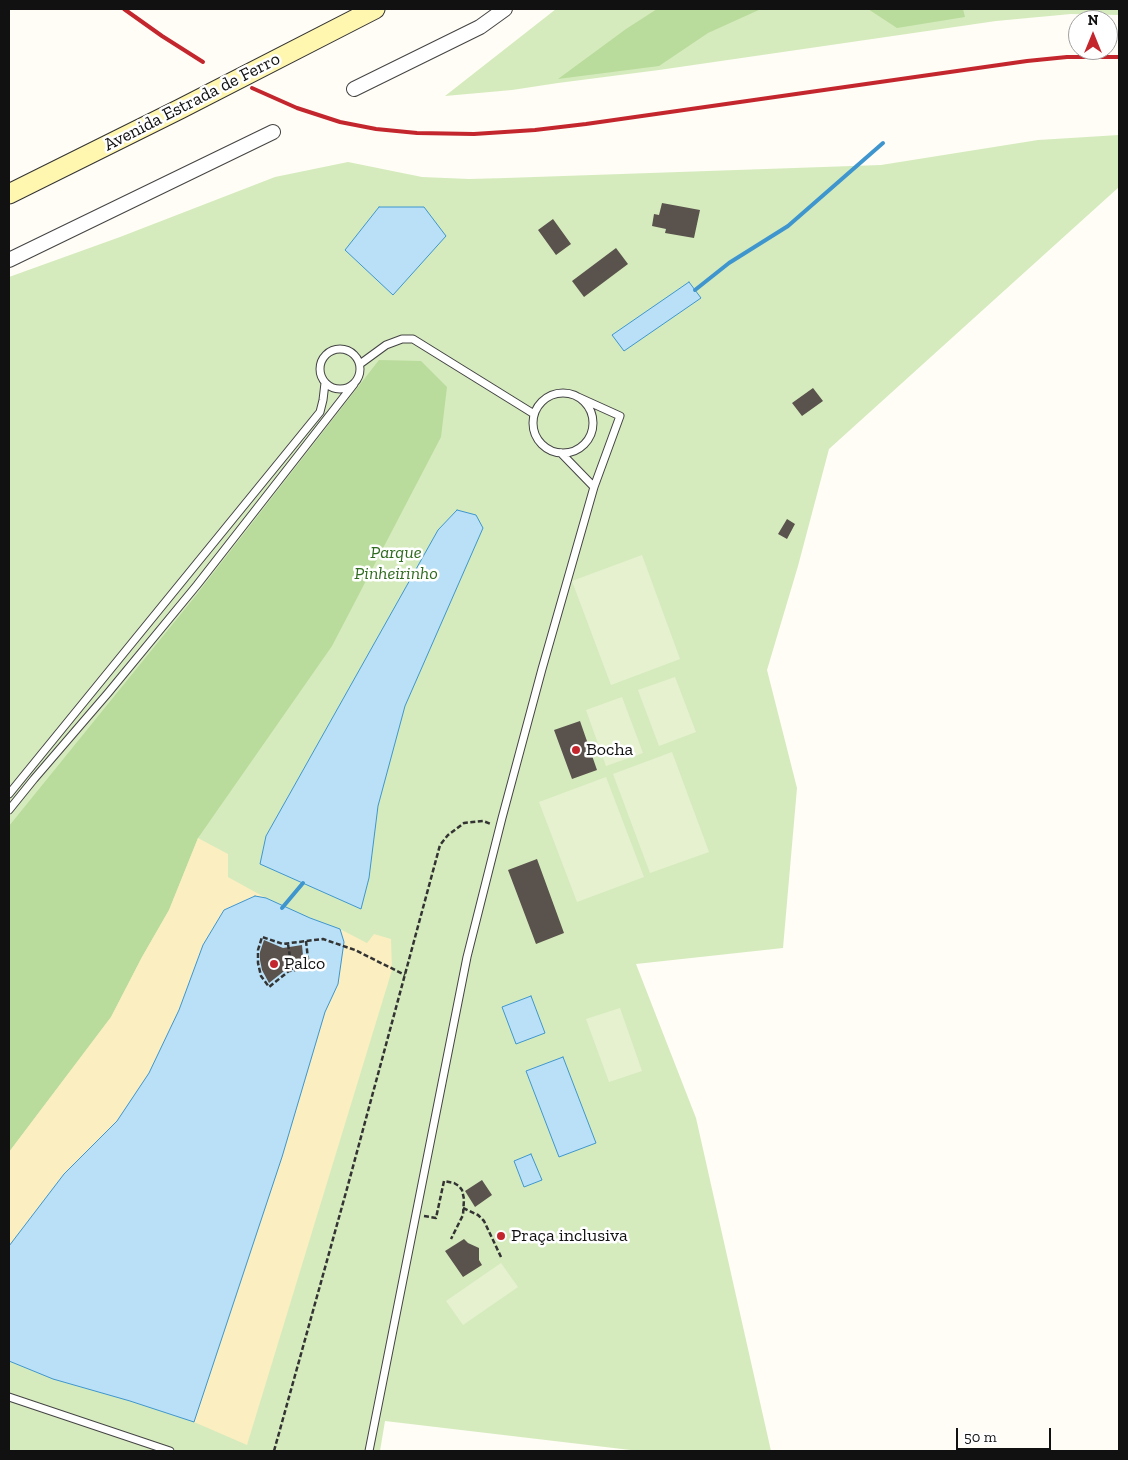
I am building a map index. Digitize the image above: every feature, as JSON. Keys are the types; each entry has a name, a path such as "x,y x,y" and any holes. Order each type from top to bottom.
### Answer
{"main road":[{"name":"Avenida Estrada de Ferro","path":"9,194 375,9"}],"street":[{"path":"354,90 480,28 505,9"},
{"path":"9,260 273,132"}],"lane":[{"path":"360,364 386,345 402,339 413,339 534,414"},
{"path":"9,810 197,585 354,384 360,375 360,364 355,355 346,349 336,349 326,354 320,363 320,374 325,383 334,389 345,389 354,384"},
{"path":"9,794 320,412 324,400 325,383"},
{"path":"368,1451 467,958 542,669 594,487 620,416 578,397 565,393 552,395 540,403 534,414 533,428 538,440 548,449 561,453 574,451 585,444 592,432 593,418 588,406 578,397"},
{"path":"561,453 594,487"},
{"path":"9,1397 170,1451"}],"path":[{"path":"274,1451 440,845 448,835 464,823 483,821 500,826"},
{"path":"306,941 310,968 289,970 269,987 261,976 258,963 258,950 262,937 284,944 288,944 306,941 323,939 355,950 405,974"},
{"path":"288,944 292,970"},
{"path":"415,1215 436,1218 444,1181 459,1186 462,1190 464,1208 461,1221 451,1239"},
{"path":"464,1208 484,1220 501,1257"}],"green space":[{"path":"556,9 1119,9 1119,15 1118,10 1068,10 1068,14 996,21 512,90 445,96"},
{"path":"657,9 761,9 708,33 659,66 558,79 626,29"},
{"path":"868,9 963,9 965,17 897,28"},
{"name":"Parque Pinheirinho","path":"1119,135 1119,187 829,449 798,566 767,670 797,788 783,948 636,964 696,1118 771,1451 639,1451 385,1421 380,1451 9,1451 9,277 120,237 275,177 348,162 422,177 469,179 881,165 1038,140"},
{"path":"379,360 421,361 447,387 441,437 332,646 198,838 169,910 111,1017 9,1152 9,826 193,599"},
{"path":"642,555 680,659 611,685 572,581"},
{"path":"675,677 696,732 659,746 638,690"},
{"path":"622,697 643,753 606,766 586,710"},
{"path":"672,752 709,852 650,873 613,774"},
{"path":"606,777 644,877 577,902 539,802"},
{"path":"620,1008 642,1071 609,1082 586,1019"},
{"path":"501,1263 518,1287 463,1325 446,1301"}],"sand":[{"path":"198,838 228,854 228,877 266,898 255,896 203,945 179,1010 149,1073 117,1121 64,1174 9,1246 9,1152 111,1017 169,910"},
{"path":"340,929 367,943 374,934 391,939 392,970 247,1445 194,1422 282,1157 325,1012 338,984 344,943"}],"water":[{"path":"379,207 424,207 446,236 393,295 345,250"},
{"path":"689,282 701,298 624,351 612,335"},
{"path":"457,510 476,515 483,528 405,706 378,806 369,878 361,909 260,864 266,836 438,530"},
{"path":"255,896 266,898 340,929 344,942 338,984 325,1012 282,1157 194,1422 53,1379 9,1361 9,1246 64,1174 117,1121 149,1073 179,1010 203,945 224,910"},
{"path":"531,996 545,1033 516,1044 502,1007"},
{"path":"563,1057 596,1143 559,1157 526,1071"},
{"path":"531,1154 542,1180 524,1187 514,1161"}],"building":[{"path":"662,203 700,210 694,238 665,233 666,229 652,226 654,214 659,215"},
{"path":"553,219 571,244 556,255 538,230"},
{"path":"616,248 628,264 584,297 572,281"},
{"path":"813,388 823,401 802,416 792,403"},
{"path":"787,519 795,524 787,539 778,534"},
{"name":"Bocha","path":"580,721 597,770 572,779 554,730"},
{"path":"537,859 564,933 536,944 508,870"},
{"name":"Palco","path":"264,940 283,948 302,945 304,966 288,968 269,983 262,970 260,960 260,952"},
{"path":"482,1180 492,1195 475,1207 465,1191"},
{"path":"464,1239 479,1248 479,1260 482,1265 463,1277 445,1251"}],"waterway":[{"path":"695,290 729,263 788,226 883,143"},
{"path":"282,908 303,883"}],"railway":[{"path":"124,9 203,62"},
{"path":"252,88 297,108 340,122 376,129 417,133 474,134 586,124 1027,61 1067,57 1119,57"}],"place":[{"name":"Bocha","path":"576,750"},
{"name":"Palco","path":"274,964"},
{"name":"Praça inclusiva","path":"501,1236"}]}
